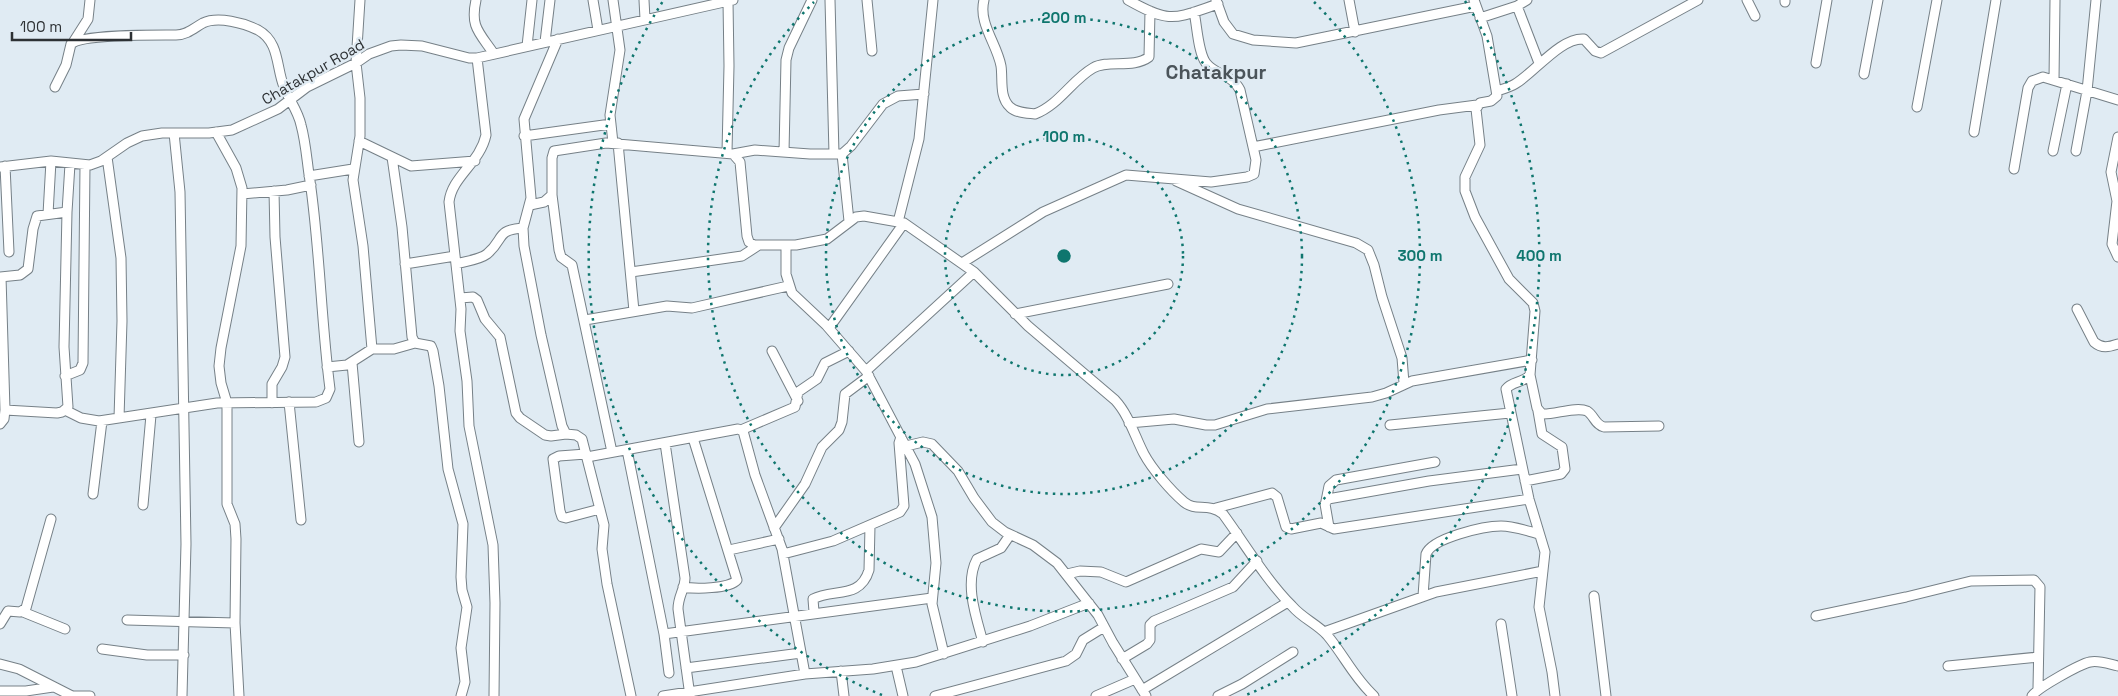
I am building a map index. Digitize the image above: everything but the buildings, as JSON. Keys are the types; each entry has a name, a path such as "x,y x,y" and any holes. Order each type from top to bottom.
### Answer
{"street":[{"path":"55,87 66,64 70,47 88,19 90,0"},
{"path":"360,0 356,63 360,98 359,141 353,180 363,246 372,349"},
{"path":"476,0 473,15 474,22 494,54"},
{"path":"527,46 532,0"},
{"path":"545,42 550,0"},
{"path":"592,0 598,30"},
{"path":"613,0 620,53 610,116 631,272 634,311"},
{"path":"644,0 645,19"},
{"path":"784,152 786,60 789,48 812,0"},
{"path":"830,0 838,154 850,221"},
{"path":"867,0 872,51"},
{"path":"829,328 901,222 919,139 933,0"},
{"path":"984,0 985,24 998,58 1002,89 1006,101 1016,110 1036,114 1050,105 1095,66 1137,62 1149,57 1150,12"},
{"path":"1128,0 1150,12 1169,18 1177,18 1217,2 1228,29 1233,34 1241,38 1296,43 1355,32 1475,3 1487,36 1497,91 1496,99 1477,105 1439,110 1253,147"},
{"path":"1349,0 1355,32"},
{"path":"1480,18 1517,6 1527,0"},
{"path":"1497,91 1515,84 1551,54 1581,39 1588,42 1597,52 1605,51 1698,0"},
{"path":"1747,0 1755,16"},
{"path":"1816,62 1827,0"},
{"path":"1864,74 1878,0"},
{"path":"1917,106 1937,0"},
{"path":"1974,132 1996,0"},
{"path":"2054,80 2055,0"},
{"path":"2076,151 2087,91 2096,0"},
{"path":"731,1 729,66 730,153 740,162 746,236 749,242 759,245 786,245 827,239 856,217 864,216 901,222 974,272 1015,314 1064,359 1115,400 1153,468 1184,502 1191,506 1216,508 1272,493 1277,497 1286,527 1291,529 1321,523 1338,529 1529,500"},
{"name":"Chatakpur Road","path":"3,166 51,161 85,165 96,163 127,143 142,136 162,132 216,132 232,130 278,109 307,87 382,49 401,44 422,46 477,58 645,19 699,4 731,1"},
{"path":"1517,6 1539,63"},
{"path":"962,263 1043,212 1126,175 1211,182 1254,174 1256,168 1253,147 1240,90 1230,77 1206,63 1202,54 1194,12"},
{"path":"5,410 57,413 66,410 88,420 102,421 227,403 316,402 326,398 330,389 316,219 310,180 301,126 284,87 278,58 273,46 259,31 243,25 218,20 209,21 182,35 126,36 74,41"},
{"path":"558,39 524,119 530,205 523,228 524,246 541,334 566,434"},
{"path":"477,58 486,135 484,144 475,161 461,176 450,196 460,298 460,331 467,381 469,426 493,545 495,603 494,696"},
{"path":"2014,170 2028,88 2032,81 2037,78 2054,80 2118,100"},
{"path":"2053,151 2067,84"},
{"path":"612,452 572,265 561,257 559,250 552,195 552,158 554,151 594,144 615,143 666,149 730,153 754,150 838,154 851,146 883,104 898,96 924,94"},
{"path":"1477,105 1480,145 1465,177 1465,191 1475,217 1509,279 1533,303 1535,311 1530,376 1542,434 1562,447 1565,469 1561,474 1525,481"},
{"path":"524,136 611,124"},
{"path":"216,132 236,168 242,194 242,246 221,348 221,384 227,403 227,504 234,524 236,539 235,623 239,696"},
{"path":"174,133 180,192 186,544 182,696"},
{"path":"2118,136 2111,172 2117,201 2112,244 2118,257"},
{"path":"359,141 411,166 475,161"},
{"path":"107,157 121,258 122,321 119,418"},
{"path":"392,157 402,227 411,332 415,343"},
{"path":"48,214 51,161"},
{"path":"66,410 69,403 65,376 64,347 66,212 70,164"},
{"path":"65,376 80,370 83,362 85,165"},
{"path":"3,166 4,219 9,252"},
{"path":"242,194 274,190 354,169"},
{"path":"1167,177 1238,208 1348,240 1368,250 1402,358 1404,383"},
{"path":"272,403 272,384 282,368 285,356 275,237 274,190"},
{"path":"530,205 544,202 552,195"},
{"path":"0,424 4,419 5,410 2,371 0,277 20,275 28,269 34,219 42,214 66,212"},
{"path":"405,264 483,256 509,229 523,228"},
{"path":"631,272 742,256 759,245"},
{"path":"786,245 785,265 788,286 792,293 829,328 867,374 919,473 932,516 936,563 932,598 944,654"},
{"path":"774,528 805,484 822,448 839,430 842,422 845,394 974,272"},
{"path":"1015,314 1168,284"},
{"path":"585,320 674,305 692,308 788,286"},
{"path":"460,298 473,297 477,300 485,319 500,337 514,406 520,418 545,435 566,434 580,437 604,525 602,549 607,584 631,696"},
{"path":"2077,308 2094,342 2103,347 2118,344"},
{"path":"327,367 343,366 352,363 362,354 372,349 394,349 415,343 431,346 448,469 462,524 461,577 462,590 467,607 461,648 465,682 461,696"},
{"path":"772,351 798,401"},
{"path":"600,509 566,518 562,517 554,459 559,456 586,456 627,450 741,430 796,407 798,392 817,380 826,363 849,351"},
{"path":"1129,423 1164,419 1215,425 1267,409 1372,397 1386,394 1404,383 1532,360"},
{"path":"352,363 359,442"},
{"path":"1530,376 1526,380 1507,387 1506,394 1529,500 1545,552 1539,607 1555,696"},
{"path":"289,402 300,520"},
{"path":"1538,411 1546,415 1584,410 1604,428 1658,426"},
{"path":"1390,425 1510,413"},
{"path":"143,505 151,415"},
{"path":"93,494 102,421"},
{"path":"741,430 783,554 805,674"},
{"path":"783,554 833,540 896,516 904,506 899,443 901,437"},
{"path":"683,587 701,588 736,582 737,576 694,438"},
{"path":"906,446 923,442 932,444 954,465 978,504 992,522 1010,535 1033,545 1058,563 1089,603 1144,693 1288,602"},
{"path":"665,443 685,578 678,599 690,694"},
{"path":"627,450 664,634 669,672"},
{"path":"1329,527 1326,501 1329,486 1332,482 1435,462"},
{"path":"1326,501 1333,498 1429,481 1522,469"},
{"path":"1216,508 1288,602 1301,615 1324,632 1351,671 1374,696"},
{"path":"23,612 26,608 52,519"},
{"path":"814,612 813,599 851,591 868,576 870,526"},
{"path":"1423,596 1426,554 1436,542 1496,526 1510,526 1539,534"},
{"path":"1067,574 1080,571 1101,572 1126,582 1201,549 1218,552 1236,533"},
{"path":"983,642 975,614 972,571 977,558 1000,548 1010,535"},
{"path":"729,550 779,539"},
{"path":"1122,659 1147,644 1150,640 1150,625 1154,621 1233,587 1257,561"},
{"path":"1324,632 1423,596 1482,582 1543,572"},
{"path":"1816,616 1971,581 2034,580 2040,587 2038,688"},
{"path":"1594,596 1606,696"},
{"path":"664,634 814,612 888,605 932,598"},
{"path":"663,696 690,694 805,674 896,666 983,642 1089,603"},
{"path":"0,624 8,611 23,612 65,628"},
{"path":"127,620 235,623"},
{"path":"1501,624 1512,696"},
{"path":"935,696 1066,661 1076,654 1083,640 1104,627"},
{"path":"102,649 147,655 184,654"},
{"path":"1218,696 1242,684 1293,652"},
{"path":"686,668 802,653"},
{"path":"1948,666 2038,657"},
{"path":"2032,696 2038,688 2090,662 2099,661 2118,666"},
{"path":"0,664 19,669 73,696 90,696"},
{"path":"896,666 903,696"},
{"path":"841,671 844,696"},
{"path":"1096,696 1135,679"},
{"path":"0,691 26,691 54,687"}],"district":[{"name":"Chatakpur","path":"1216,72"}]}
